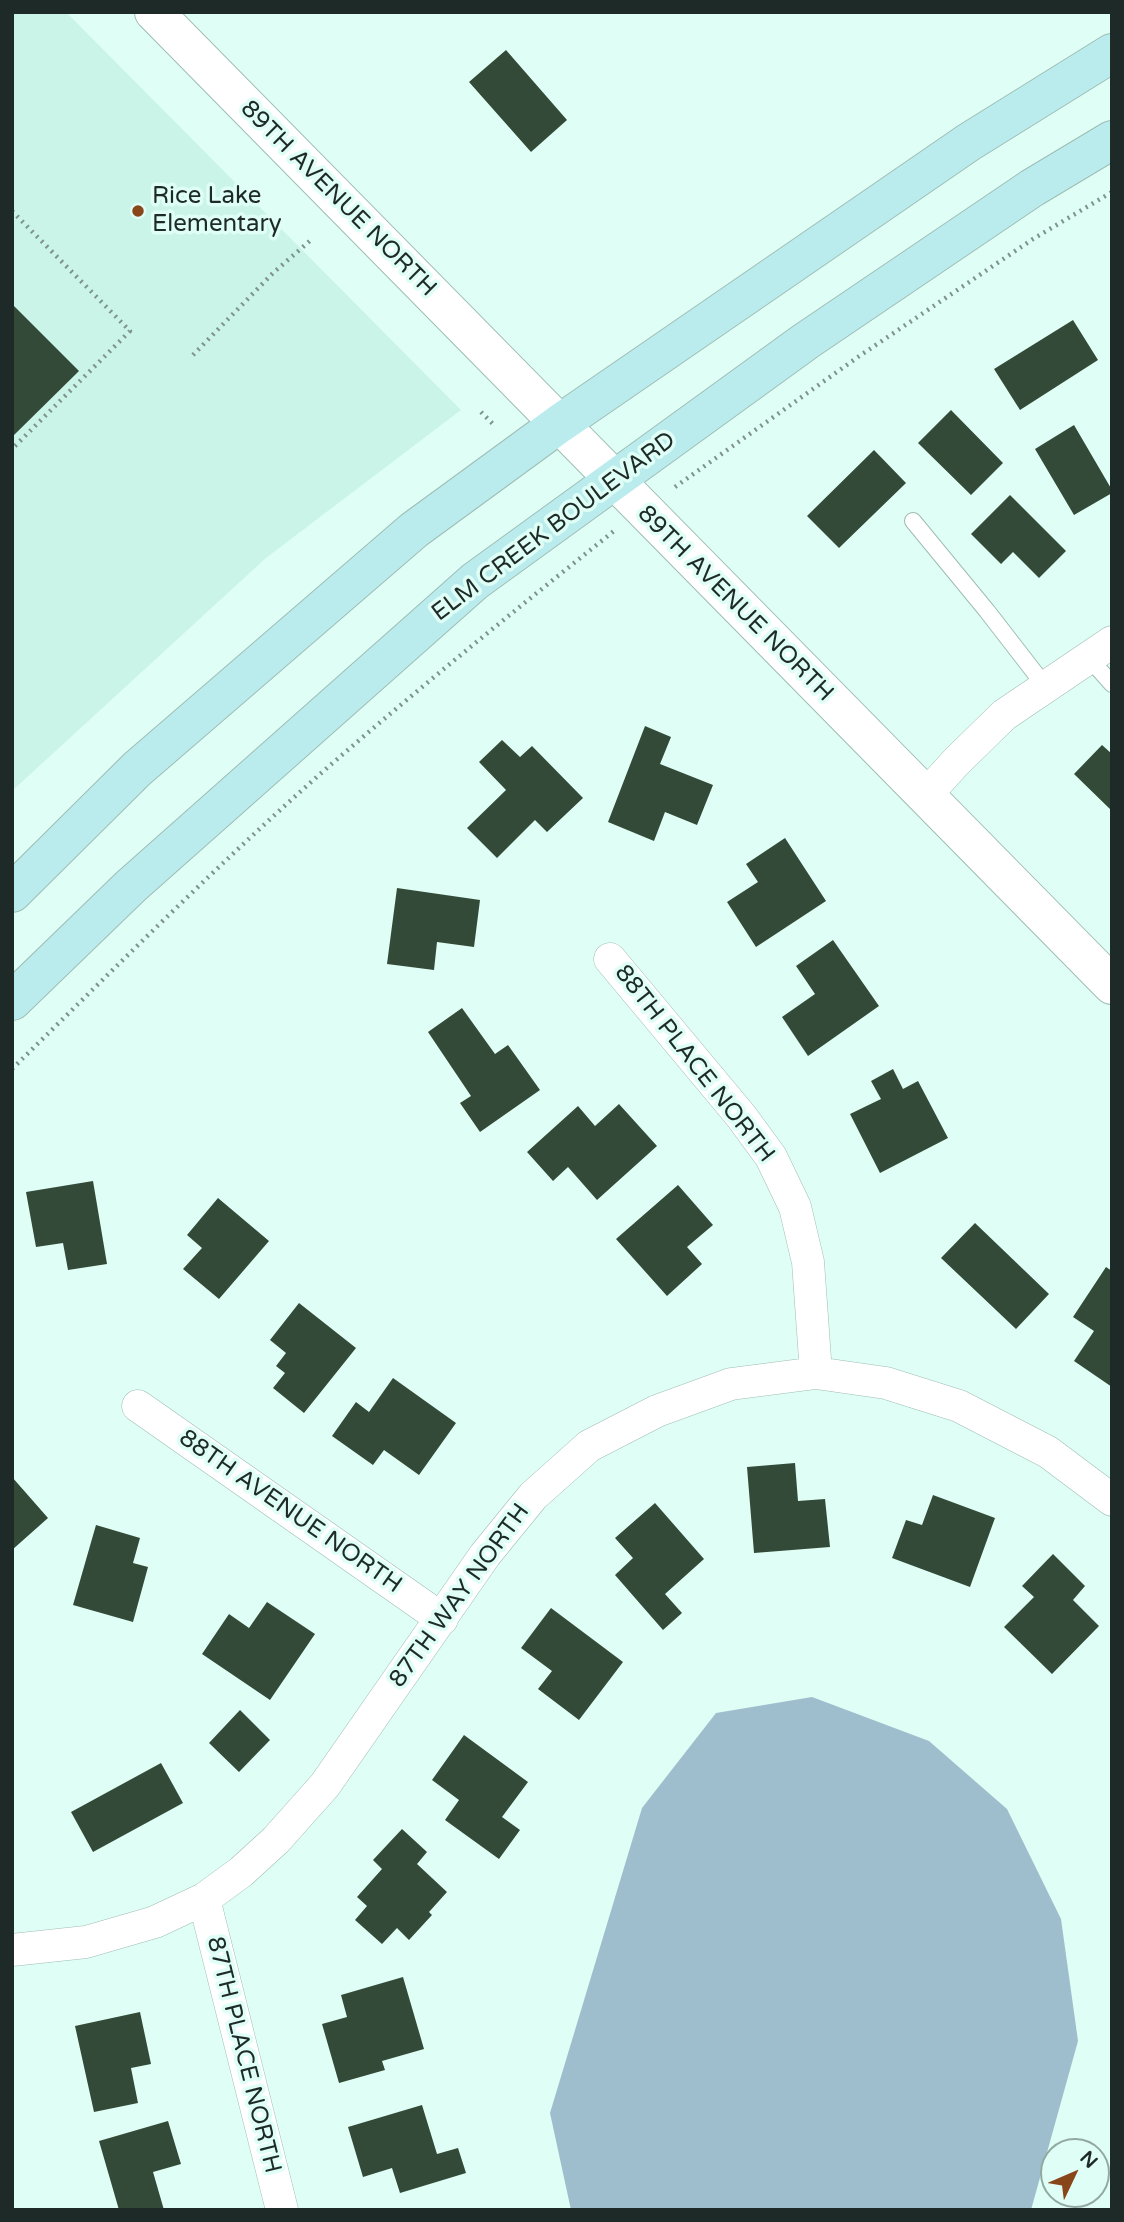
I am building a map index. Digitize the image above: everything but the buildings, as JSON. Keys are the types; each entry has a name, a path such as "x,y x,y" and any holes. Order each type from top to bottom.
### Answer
{"main road":[{"path":"12,893 136,769 414,530 559,424 969,142 1112,53"},
{"name":"ELM CREEK BOULEVARD","path":"12,1001 131,886 475,581 829,325 1032,188 1112,140"}],"street":[{"name":"89TH AVENUE NORTH","path":"154,12 1112,985"},
{"path":"925,796 1004,715 1100,649"},
{"name":"88TH PLACE NORTH","path":"610,959 741,1116 771,1157 795,1207 808,1262 816,1373"},
{"name":"87TH WAY NORTH","path":"12,1950 86,1942 155,1922 204,1899 241,1872 276,1840 325,1785 485,1555 533,1496 589,1446 657,1411 731,1384 816,1373 886,1383 959,1406 1048,1452 1112,1500"},
{"name":"88TH AVENUE NORTH","path":"138,1406 442,1619"},
{"name":"87TH PLACE NORTH","path":"204,1899 282,2210"}],"lane":[{"path":"913,521 1045,686"},
{"path":"1100,649 1112,684"}],"path":[{"path":"681,483 869,350 1033,239 1112,191"},
{"path":"12,211 131,331 12,449"},
{"path":"193,355 273,273 312,239"},
{"path":"12,1069 162,921 317,777 453,660 604,540"}],"shaded area":[{"name":"Rice Lake Elementary","path":"12,12 66,12 461,410 266,558 12,791"}],"water":[{"path":"812,1697 929,1741 1007,1809 1061,1919 1078,2041 1051,2138 1040,2138 1040,2178 1031,2210 571,2210 550,2113 642,1808 716,1713"}],"place":[{"name":"Rice Lake Elementary","path":"138,211"}]}
